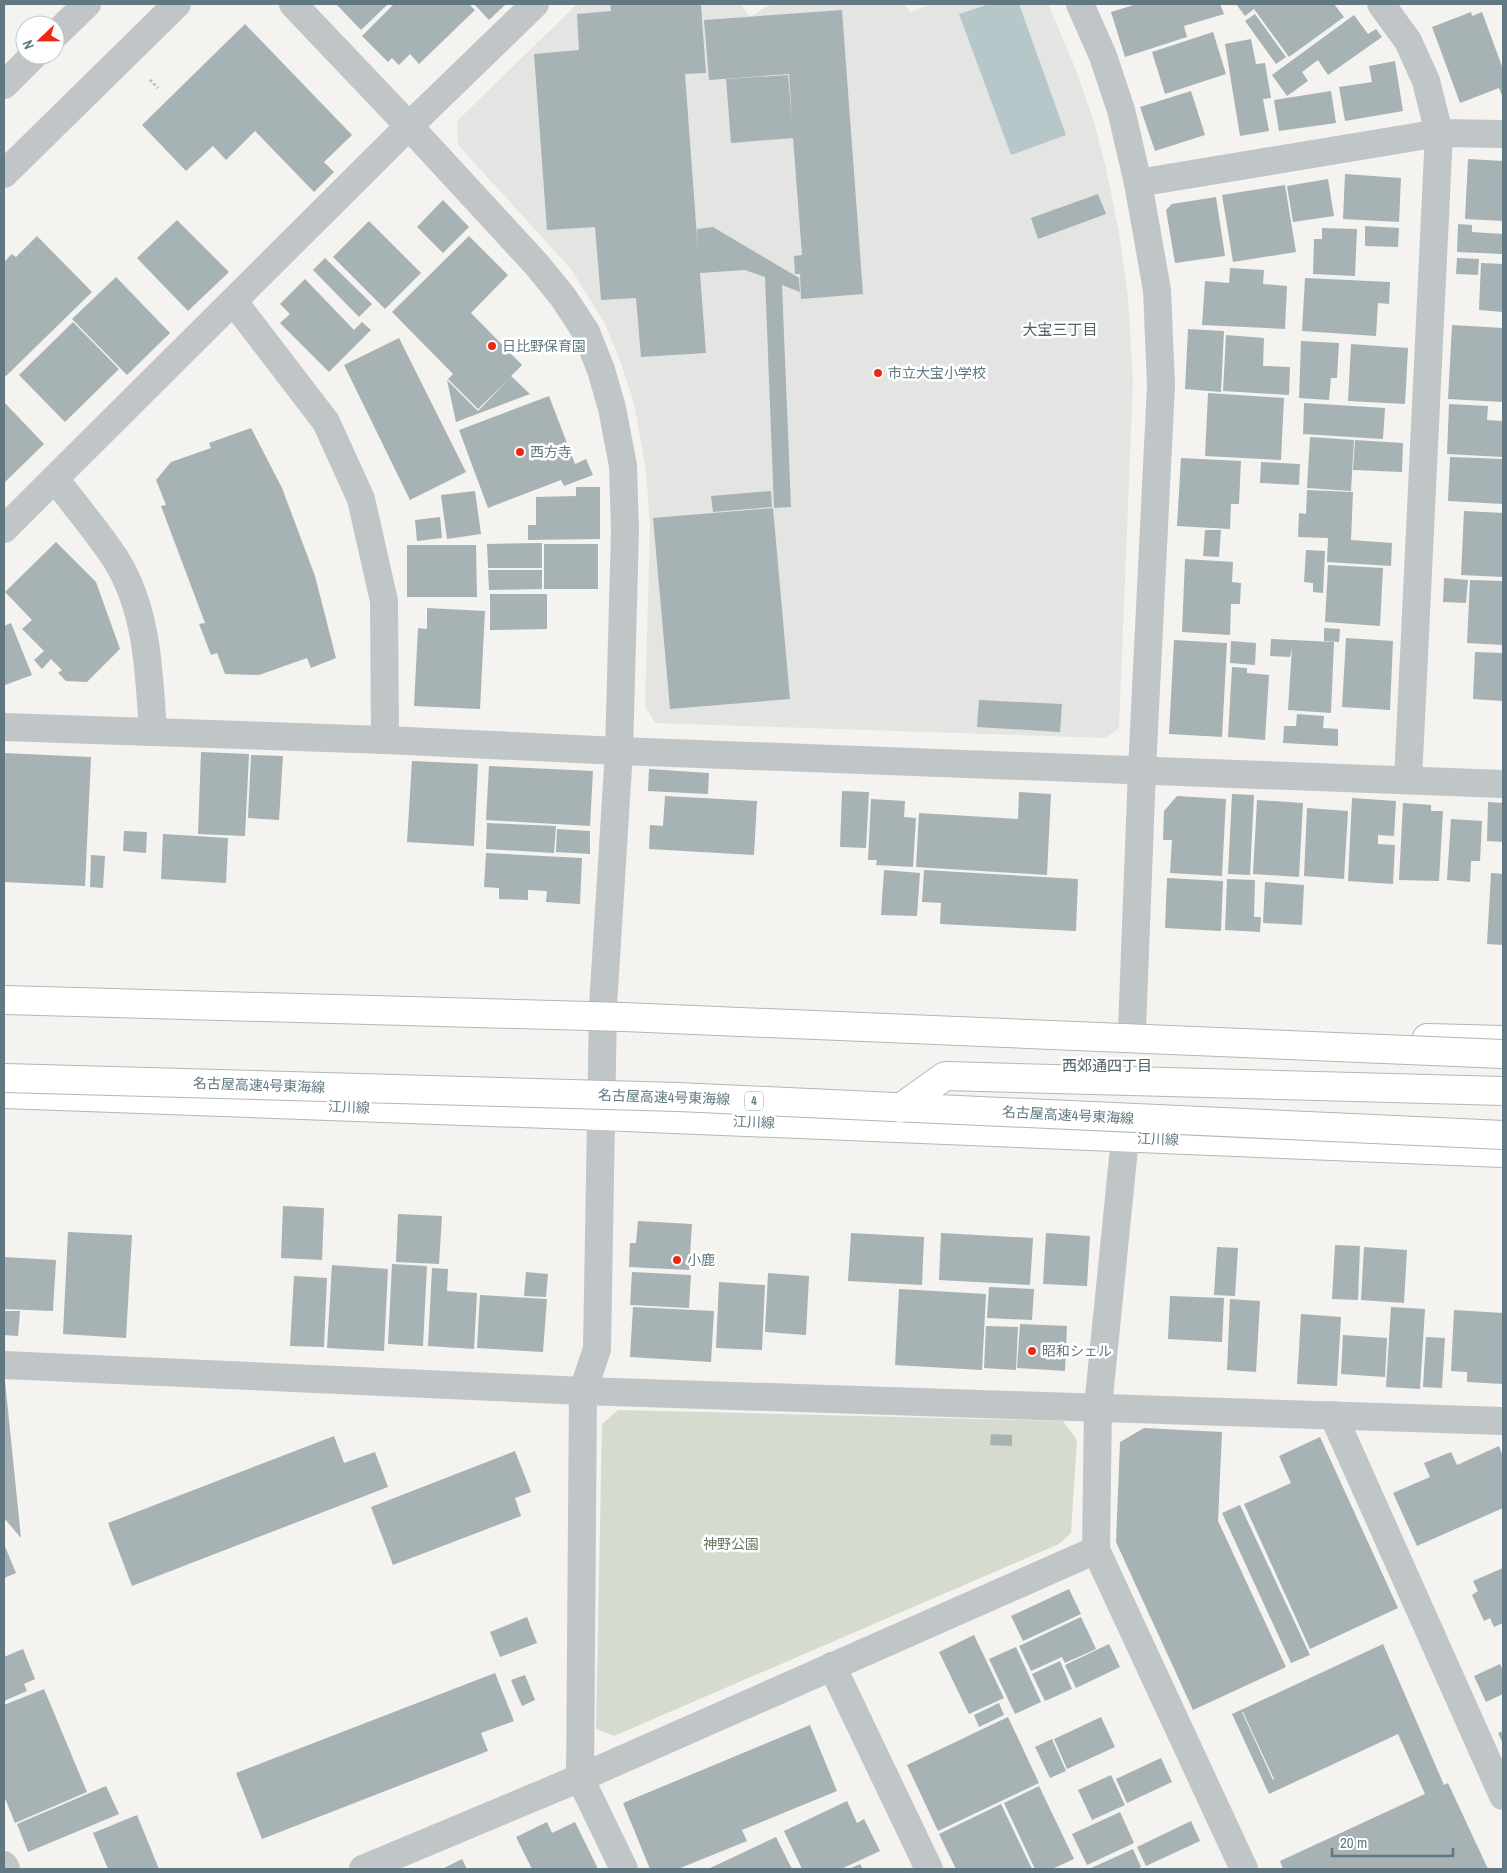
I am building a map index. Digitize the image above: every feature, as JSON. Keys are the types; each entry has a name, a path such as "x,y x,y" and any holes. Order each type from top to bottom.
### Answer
{"main road":[{"path":"4,986 603,1006 1132,1030 1503,1040"},
{"path":"4,1000 614,1016 1503,1054"},
{"path":"900,1108 945,1076 1503,1091"},
{"name":"名古屋高速4号東海線","path":"4,1078 678,1097 1503,1135"},
{"name":"江川線","path":"4,1094 602,1116 1503,1153"}],"street":[{"path":"65,25 87,4"},
{"path":"4,174 177,4"},
{"path":"293,4 409,126 537,265 563,297 586,332 601,370 612,408 623,466 626,531 619,751 603,1006 597,1349 583,1391 580,1778 624,1869"},
{"path":"4,529 409,126 535,4"},
{"path":"1080,4 1103,56 1121,110 1138,183 1157,290 1161,385 1142,770 1132,1030"},
{"path":"1381,4 1408,41 1426,81 1439,133 1408,780"},
{"path":"4,85 24,65"},
{"path":"1138,183 1439,133 1503,134"},
{"path":"234,302 326,422 361,499 384,601 385,740"},
{"path":"55,479 116,559 131,592 141,622 148,657 153,732"},
{"path":"4,727 1503,784"},
{"path":"1125,1138 1098,1407 1096,1550 1244,1869"},
{"path":"4,1365 583,1391 1503,1421"},
{"path":"1333,1415 1503,1796"},
{"path":"363,1869 580,1778 1096,1550"},
{"path":"832,1666 929,1869"},
{"path":"4,1865 6,1869"}],"shaded area":[{"name":"市立大宝小学校","path":"577,4 740,4 750,17 771,4 904,4 911,12 931,4 1048,4 1076,70 1094,122 1106,168 1119,233 1128,296 1133,382 1119,728 1106,738 655,723 645,706 650,528 646,470 634,404 621,363 605,324 571,269 458,145 457,121"},
{"path":"989,4 1019,4 1066,135 1011,155 959,14"}],"green space":[{"name":"神野公園","path":"618,1410 1063,1421 1077,1440 1071,1533 1059,1544 614,1736 596,1729 602,1424"}],"building":[{"path":"336,4 388,4 361,30"},
{"path":"394,4 469,4 475,10 419,64 410,54 399,65 392,58 388,62 362,36"},
{"path":"474,4 506,4 489,20"},
{"path":"610,4 701,5 706,73 685,74 698,251 697,229 713,227 799,278 800,292 782,285 791,507 774,508 765,277 745,270 700,273 706,353 641,357 636,298 601,300 595,227 547,230 534,54 579,50 577,14 611,11"},
{"path":"1137,4 1220,4 1224,14 1184,26 1187,37 1125,57 1111,12"},
{"path":"1236,4 1334,4 1344,17 1289,57 1254,9 1245,16"},
{"path":"842,10 863,294 801,299 800,274 795,274 794,256 802,255 793,138 731,143 726,79 788,75 792,120 789,74 709,80 704,20"},
{"path":"1471,12 1472,16 1482,12 1503,69 1503,98 1499,88 1460,103 1432,27"},
{"path":"1255,14 1286,57 1276,64 1245,21"},
{"path":"1354,15 1368,34 1376,29 1382,37 1328,75 1318,60 1302,72 1308,81 1287,96 1272,75"},
{"path":"245,24 352,135 324,162 334,172 314,192 255,131 226,160 213,146 186,171 142,125"},
{"path":"1213,32 1226,74 1165,94 1152,52"},
{"path":"1251,39 1256,64 1265,63 1271,98 1263,99 1269,131 1240,136 1225,44"},
{"path":"1395,61 1403,111 1345,121 1339,87 1372,82 1369,66"},
{"path":"1191,91 1205,135 1155,151 1140,107"},
{"path":"1331,91 1336,123 1279,131 1274,100"},
{"path":"1468,159 1503,161 1503,221 1465,219"},
{"path":"1345,174 1401,178 1399,222 1343,219"},
{"path":"1328,179 1334,216 1293,222 1287,186"},
{"path":"1285,185 1296,252 1233,262 1222,195"},
{"path":"1098,194 1106,214 1038,239 1031,218"},
{"path":"1216,197 1225,256 1175,263 1166,210 1172,204"},
{"path":"443,200 469,227 443,253 417,227"},
{"path":"177,220 229,272 188,311 137,258"},
{"path":"369,221 421,273 385,309 333,257"},
{"path":"1458,224 1472,225 1472,232 1503,234 1502,254 1457,252"},
{"path":"1365,226 1399,228 1398,247 1365,246"},
{"path":"1322,228 1357,229 1355,276 1313,274 1314,239 1322,239"},
{"path":"37,236 92,292 6,376 4,375 4,262 12,254 16,257"},
{"path":"469,236 508,275 471,313 522,365 511,376 530,394 456,422 447,380 478,411 510,378 478,409 448,379 453,374 392,312"},
{"path":"325,258 372,304 359,317 313,270"},
{"path":"1457,258 1479,259 1478,275 1456,274"},
{"path":"1481,263 1503,264 1503,312 1479,310"},
{"path":"1230,268 1264,270 1263,284 1287,286 1285,329 1202,325 1205,281 1229,283"},
{"path":"116,277 170,333 127,375 72,319"},
{"path":"1305,278 1390,282 1389,304 1378,303 1376,336 1302,331"},
{"path":"305,279 354,330 362,322 371,330 329,372 280,323 290,314 280,304"},
{"path":"73,322 119,369 65,422 19,375"},
{"path":"1452,325 1503,328 1503,402 1448,399"},
{"path":"1188,329 1224,331 1221,392 1185,389"},
{"path":"1226,335 1264,338 1263,366 1290,367 1289,395 1223,391"},
{"path":"399,338 466,472 410,500 344,365"},
{"path":"1301,341 1339,343 1337,378 1331,378 1329,400 1299,398"},
{"path":"1351,344 1408,348 1405,404 1348,401"},
{"path":"1208,393 1284,398 1281,460 1205,456"},
{"path":"549,396 575,464 586,459 593,475 564,486 561,480 488,508 459,430"},
{"path":"4,402 44,444 4,483"},
{"path":"1304,403 1385,408 1383,439 1303,434"},
{"path":"1449,404 1488,406 1487,420 1503,421 1503,457 1447,454"},
{"path":"251,428 282,488 315,576 336,658 311,668 307,658 259,675 225,674 217,653 211,655 199,624 205,623 161,506 166,505 156,480 171,462 211,448 209,443"},
{"path":"1310,437 1354,440 1351,491 1307,488"},
{"path":"1355,440 1403,443 1402,472 1353,470"},
{"path":"1450,457 1503,459 1503,504 1448,501"},
{"path":"1181,458 1241,461 1239,504 1231,504 1230,529 1177,526"},
{"path":"1261,462 1300,464 1299,485 1260,483"},
{"path":"576,487 600,487 600,539 528,540 528,525 536,525 536,497 576,496"},
{"path":"1307,490 1353,492 1351,540 1392,543 1391,566 1327,562 1328,538 1298,537 1299,513 1306,514"},
{"path":"475,491 481,534 447,539 441,495"},
{"path":"771,491 772,507 713,512 711,496"},
{"path":"773,508 790,699 670,709 653,518"},
{"path":"1464,511 1503,513 1503,577 1461,575"},
{"path":"440,517 442,538 417,541 415,520"},
{"path":"1205,530 1221,530 1219,557 1203,556"},
{"path":"56,542 96,582 120,649 87,682 66,681 58,673 62,670 51,659 42,669 34,660 44,651 22,629 32,620 5,592"},
{"path":"542,543 542,568 488,568 487,544"},
{"path":"544,544 598,544 598,589 544,589"},
{"path":"407,545 476,545 477,597 407,597"},
{"path":"1306,550 1325,551 1323,593 1313,592 1313,583 1304,582"},
{"path":"1185,559 1233,562 1232,582 1241,583 1240,604 1231,604 1230,635 1182,632"},
{"path":"1328,565 1383,568 1380,626 1325,622"},
{"path":"488,570 542,570 542,589 489,590"},
{"path":"1444,578 1468,580 1466,603 1443,602"},
{"path":"1470,580 1503,581 1503,645 1467,643"},
{"path":"490,594 547,594 547,629 490,630"},
{"path":"427,608 485,611 480,709 414,706 418,628 427,629"},
{"path":"11,623 32,675 5,685 4,626"},
{"path":"1324,628 1340,629 1339,642 1324,641"},
{"path":"1346,638 1393,641 1390,710 1342,707"},
{"path":"1271,639 1334,642 1331,713 1288,710 1292,648 1290,657 1270,656"},
{"path":"1174,640 1227,643 1222,737 1169,734"},
{"path":"1231,641 1256,643 1255,665 1230,663"},
{"path":"1475,652 1503,653 1503,701 1473,699"},
{"path":"1232,667 1247,668 1247,673 1269,675 1265,740 1228,737"},
{"path":"979,700 1062,704 1060,732 977,727"},
{"path":"1297,714 1324,716 1323,728 1338,729 1338,746 1283,743 1284,726 1296,726"},
{"path":"201,752 249,754 245,836 198,834"},
{"path":"4,753 91,757 85,886 4,882"},
{"path":"251,755 283,756 279,820 248,818"},
{"path":"412,761 478,764 474,846 407,842"},
{"path":"489,766 593,771 590,826 486,820"},
{"path":"649,769 709,773 708,794 648,791"},
{"path":"842,791 869,792 866,848 840,847"},
{"path":"1019,792 1051,794 1047,875 916,867 919,813 1018,819"},
{"path":"1232,794 1254,795 1250,875 1228,874"},
{"path":"665,796 757,801 754,855 649,849 650,825 663,826"},
{"path":"1177,796 1226,799 1222,876 1170,873 1172,840 1163,840 1164,811"},
{"path":"1352,798 1396,801 1394,836 1378,835 1378,844 1395,845 1393,884 1348,881"},
{"path":"871,799 905,801 904,817 916,818 913,867 876,865 877,860 868,860"},
{"path":"1257,800 1303,803 1299,877 1253,874"},
{"path":"1488,802 1503,803 1503,842 1487,841"},
{"path":"1403,803 1431,805 1431,811 1443,811 1439,881 1399,880"},
{"path":"1307,808 1348,811 1344,879 1304,876"},
{"path":"1451,819 1482,821 1480,861 1471,861 1470,882 1447,880"},
{"path":"487,823 556,826 554,853 486,849"},
{"path":"557,829 590,831 590,854 556,852"},
{"path":"124,831 147,832 146,853 123,851"},
{"path":"163,834 228,838 226,883 161,879"},
{"path":"486,853 582,858 580,904 546,902 547,891 528,890 528,900 499,899 499,888 484,887"},
{"path":"91,855 105,856 103,888 90,887"},
{"path":"884,870 920,873 917,916 881,915"},
{"path":"924,870 1078,879 1076,931 940,924 941,903 922,902"},
{"path":"1491,873 1503,874 1503,945 1487,944"},
{"path":"1167,878 1223,881 1221,931 1165,928"},
{"path":"1227,879 1255,880 1254,917 1261,917 1260,932 1225,930"},
{"path":"1265,882 1304,885 1302,925 1263,923"},
{"path":"283,1206 324,1208 322,1260 281,1258"},
{"path":"398,1214 442,1216 439,1264 396,1262"},
{"path":"638,1221 692,1224 689,1270 629,1267 630,1243 636,1243"},
{"path":"68,1232 132,1235 126,1338 63,1334"},
{"path":"851,1233 924,1237 922,1285 848,1281"},
{"path":"941,1233 1033,1238 1030,1285 939,1280"},
{"path":"1046,1233 1090,1236 1087,1286 1043,1284"},
{"path":"1335,1245 1360,1246 1358,1300 1332,1299"},
{"path":"1217,1247 1238,1248 1235,1296 1214,1295"},
{"path":"1364,1247 1407,1250 1404,1303 1361,1300"},
{"path":"4,1257 56,1260 53,1311 4,1309"},
{"path":"392,1264 427,1266 423,1346 388,1344"},
{"path":"332,1265 388,1269 384,1351 327,1348"},
{"path":"432,1268 448,1269 447,1291 477,1293 474,1349 428,1346"},
{"path":"526,1272 548,1274 546,1297 524,1296"},
{"path":"632,1272 691,1275 689,1308 630,1305"},
{"path":"768,1273 809,1276 806,1335 765,1332"},
{"path":"294,1276 327,1278 324,1347 290,1346"},
{"path":"719,1282 765,1285 762,1350 716,1348"},
{"path":"989,1287 1034,1289 1032,1320 987,1318"},
{"path":"899,1289 986,1294 982,1370 895,1365"},
{"path":"480,1295 547,1299 543,1352 477,1348"},
{"path":"1170,1296 1224,1298 1222,1342 1168,1339"},
{"path":"1230,1299 1260,1301 1256,1372 1227,1370"},
{"path":"633,1307 714,1311 711,1362 630,1357"},
{"path":"1391,1307 1425,1309 1420,1389 1386,1387"},
{"path":"1454,1310 1503,1313 1503,1384 1467,1382 1467,1372 1451,1371"},
{"path":"4,1311 20,1311 18,1336 4,1335"},
{"path":"1301,1314 1341,1317 1337,1386 1297,1384"},
{"path":"1020,1324 1067,1326 1065,1371 1017,1368"},
{"path":"986,1326 1018,1327 1016,1370 984,1368"},
{"path":"1343,1335 1387,1338 1385,1377 1341,1374"},
{"path":"1426,1337 1445,1338 1442,1388 1423,1387"},
{"path":"5,1381 21,1538 4,1518"},
{"path":"1144,1428 1222,1432 1218,1521 1286,1667 1193,1710 1116,1542 1120,1442"},
{"path":"991,1434 1012,1435 1012,1446 990,1445"},
{"path":"334,1436 344,1463 375,1452 388,1487 132,1586 108,1523"},
{"path":"1320,1437 1398,1608 1310,1649 1244,1504 1291,1483 1279,1456"},
{"path":"1499,1446 1503,1457 1503,1508 1417,1546 1393,1493 1430,1477 1424,1463 1451,1452 1457,1465"},
{"path":"515,1451 531,1492 515,1498 521,1516 393,1565 371,1507"},
{"path":"1240,1505 1310,1655 1291,1663 1222,1513"},
{"path":"4,1544 16,1573 4,1578"},
{"path":"1503,1568 1503,1623 1494,1627 1490,1618 1484,1621 1472,1595 1478,1591 1473,1581"},
{"path":"1069,1589 1081,1614 1023,1641 1011,1616"},
{"path":"527,1617 537,1643 500,1657 490,1632"},
{"path":"1081,1617 1096,1649 1065,1663 1062,1657 1031,1671 1019,1646"},
{"path":"974,1635 1004,1698 969,1714 939,1652"},
{"path":"1109,1644 1120,1667 1076,1688 1065,1665"},
{"path":"1383,1644 1444,1785 1448,1783 1488,1869 1283,1869 1280,1861 1425,1794 1398,1734 1269,1794 1232,1714","holes":["1242,1712 1274,1779 1273,1780"]},
{"path":"1016,1647 1041,1702 1015,1714 989,1659"},
{"path":"23,1649 35,1679 24,1684 27,1691 4,1701 4,1657"},
{"path":"1060,1661 1072,1689 1045,1701 1032,1674"},
{"path":"1500,1664 1503,1671 1503,1694 1486,1702 1474,1676"},
{"path":"495,1673 514,1721 481,1733 488,1751 262,1839 236,1773"},
{"path":"525,1675 535,1700 522,1706 511,1680"},
{"path":"44,1689 87,1792 15,1823 4,1796 4,1705"},
{"path":"999,1703 1004,1715 979,1727 974,1715"},
{"path":"1008,1717 1039,1783 938,1831 907,1765"},
{"path":"1101,1717 1115,1747 1067,1769 1054,1739"},
{"path":"810,1725 837,1791 742,1830 747,1841 678,1869 650,1869 623,1803"},
{"path":"1503,1731 1503,1744 1498,1733"},
{"path":"1052,1739 1066,1771 1050,1778 1035,1747"},
{"path":"1161,1758 1172,1782 1127,1803 1116,1779"},
{"path":"1111,1775 1125,1805 1092,1820 1078,1790"},
{"path":"106,1786 119,1814 28,1852 17,1824"},
{"path":"1039,1786 1074,1859 1052,1869 1035,1869 1004,1803"},
{"path":"847,1801 857,1823 864,1819 880,1851 841,1869 802,1869 784,1831"},
{"path":"1001,1804 1032,1869 956,1869 939,1834"},
{"path":"1120,1812 1134,1843 1087,1865 1072,1834"},
{"path":"137,1815 159,1869 108,1869 93,1833"},
{"path":"1191,1821 1200,1841 1146,1866 1137,1847"},
{"path":"547,1822 552,1833 575,1822 598,1869 532,1869 516,1837"},
{"path":"776,1837 792,1869 708,1869"},
{"path":"1133,1849 1141,1867 1137,1869 1089,1869"},
{"path":"462,1859 467,1869 442,1869"},
{"path":"860,1864 863,1869 849,1869"}],"place":[{"name":"日比野保育園","path":"492,346"},
{"name":"市立大宝小学校","path":"878,373"},
{"name":"西方寺","path":"520,452"},
{"name":"小鹿","path":"677,1260"},
{"name":"昭和シェル","path":"1032,1351"}],"district":[{"name":"大宝三丁目","path":"1060,329"},
{"name":"西郊通四丁目","path":"1107,1065"}]}
